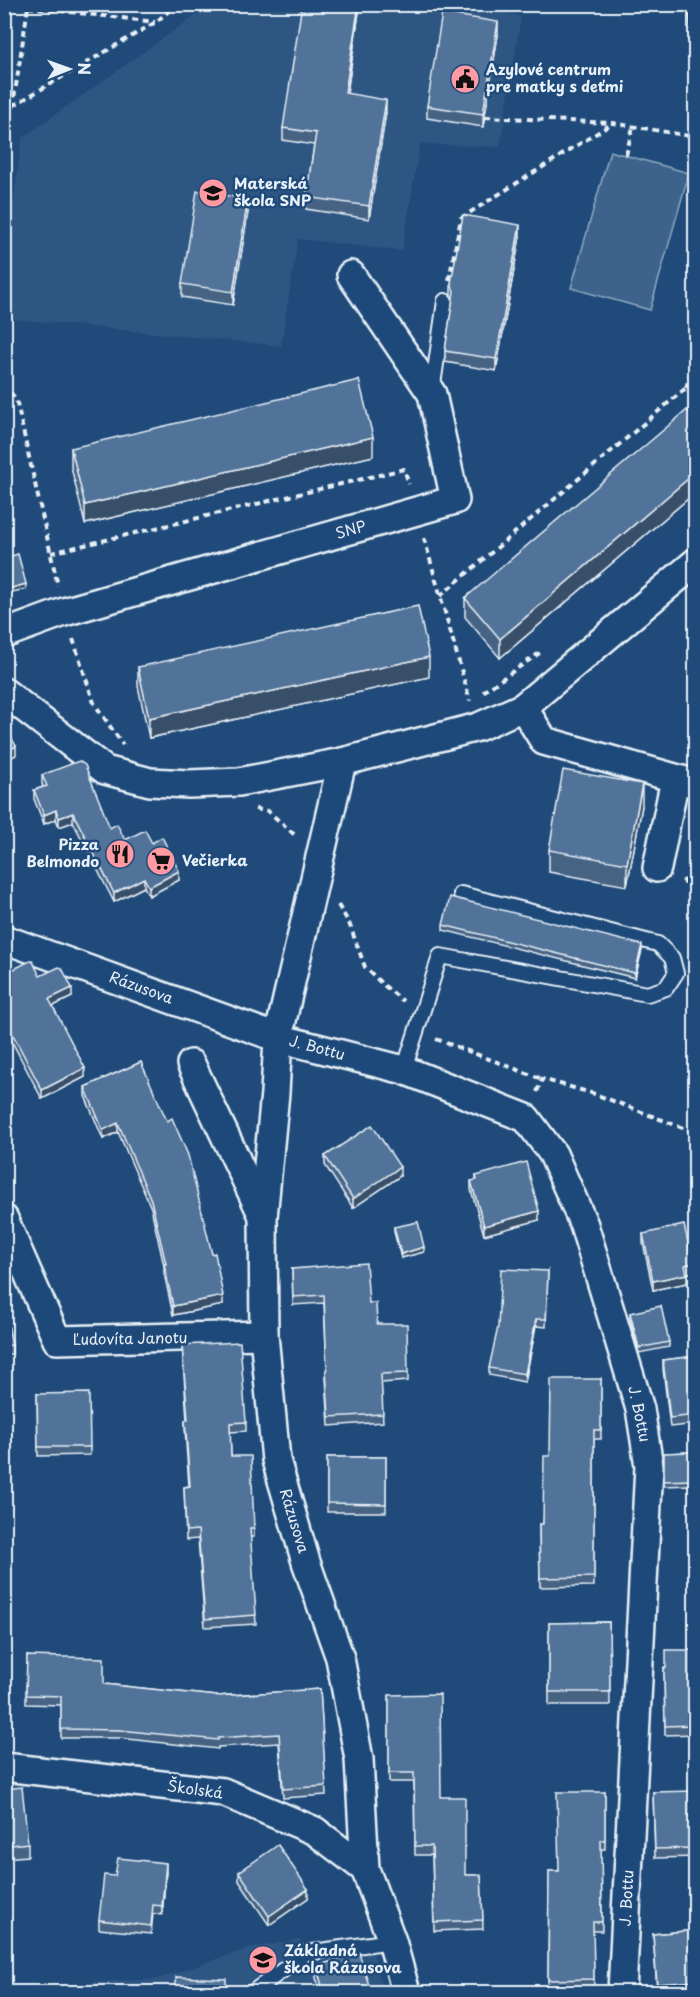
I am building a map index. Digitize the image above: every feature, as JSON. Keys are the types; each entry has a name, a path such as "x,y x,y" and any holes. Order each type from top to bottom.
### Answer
{"street":[{"name":"SNP","path":"4,634 64,612 455,500 432,394 351,275"},
{"path":"4,692 105,770 150,782 189,784 239,782 342,762 478,727 523,707 696,562"},
{"path":"523,707 544,741 685,781 657,868"},
{"name":"Rázusova","path":"342,762 278,1038 263,1217 264,1335 276,1460 306,1562 340,1658 359,1759 365,1869 392,1941 406,1992"},
{"name":"Rázusova","path":"4,939 278,1038"},
{"name":"J. Bottu","path":"278,1038 404,1070 526,1118 553,1154 584,1225 640,1409 649,1466 622,1992"},
{"path":"192,1064 263,1217"},
{"name":"Ľudovíta Janotu","path":"4,1219 57,1340 264,1335"},
{"name":"Školská","path":"4,1767 223,1792 315,1831 365,1869"}],"lane":[{"path":"432,394 445,301"},
{"path":"404,1070 440,956 647,994 666,988 676,973 672,958 658,944 461,894"},
{"path":"253,1992 306,1953 392,1941"}],"path":[{"path":"4,111 156,22 177,4"},
{"path":"4,127 13,105 26,6 156,22"},
{"path":"485,117 613,123 696,137"},
{"path":"445,301 461,218 613,123"},
{"path":"626,155 633,127"},
{"path":"440,596 686,388 696,354"},
{"path":"4,385 16,399 64,612 94,703 125,747"},
{"path":"686,388 696,398"},
{"path":"459,703 470,700 545,649"},
{"path":"249,808 268,811 294,834 317,866 349,923 365,967 405,1003 416,1032 542,1079 595,1094 696,1133"},
{"path":"526,1118 542,1079"}],"shaded area":[{"name":"Materská škola SNP","path":"477,4 521,17 500,147 420,144 402,251 298,239 281,346 5,318 5,262 22,138 210,5"},
{"path":"610,151 689,173 650,310 571,288"},
{"name":"Základná škola Rázusova","path":"300,1939 313,1967 373,1952 383,1992 84,1992 93,1982 158,1979 247,1949"}],"building":[{"path":"302,4 359,4 345,93 386,100 369,206 306,197 316,133 283,128"},
{"path":"689,4 696,4 696,81"},
{"path":"442,13 498,22 483,114 427,106"},
{"path":"197,191 248,199 233,292 182,284"},
{"path":"463,215 520,225 496,359 445,351 454,291 451,283"},
{"path":"359,380 373,437 85,505 71,448"},
{"path":"687,410 696,420 696,472 500,639 465,598"},
{"path":"18,554 26,584 4,590 4,558"},
{"path":"418,606 429,657 149,718 138,667"},
{"path":"4,724 16,746 4,753"},
{"path":"79,761 85,765 110,828 117,824 125,840 145,830 152,843 162,837 179,871 149,887 144,878 114,893 73,813 59,818 56,810 44,815 34,790 47,786 42,775"},
{"path":"563,770 642,784 627,864 549,850"},
{"path":"450,897 642,945 635,973 443,925"},
{"path":"4,954 12,970 32,960 40,976 59,967 62,968 72,988 49,999 85,1068 42,1090 9,1027 4,1030"},
{"path":"141,1062 167,1121 172,1118 188,1155 212,1254 215,1253 223,1296 173,1306 151,1200 118,1123 103,1130 85,1087"},
{"path":"372,1125 400,1167 353,1199 325,1156"},
{"path":"526,1162 539,1211 484,1226 471,1181 477,1180 476,1176"},
{"path":"418,1222 424,1247 401,1254 394,1227"},
{"path":"684,1225 693,1263 685,1265 687,1274 653,1281 643,1234"},
{"path":"366,1263 369,1303 376,1303 377,1324 407,1324 408,1373 381,1374 383,1414 329,1417 324,1295 293,1297 292,1269"},
{"path":"501,1269 548,1271 546,1319 536,1319 525,1374 489,1368 498,1327"},
{"path":"4,1305 12,1345 4,1346"},
{"path":"661,1306 669,1342 639,1348 630,1313"},
{"path":"240,1342 246,1422 230,1423 231,1456 251,1456 254,1528 250,1528 256,1615 205,1619 198,1530 186,1531 184,1487 190,1486 182,1345"},
{"path":"696,1356 696,1415 670,1418 663,1360"},
{"path":"551,1379 601,1379 601,1430 594,1430 594,1577 540,1578 539,1524 543,1524 544,1456 550,1456"},
{"path":"89,1393 90,1447 38,1447 37,1394"},
{"path":"690,1452 691,1480 664,1481 664,1453"},
{"path":"327,1457 386,1457 386,1504 327,1503"},
{"path":"609,1622 610,1692 549,1692 549,1623"},
{"path":"666,1650 693,1650 696,1725 665,1726"},
{"path":"27,1656 104,1658 104,1684 217,1696 320,1689 326,1786 283,1789 279,1734 218,1738 218,1740 119,1730 61,1729 61,1696 26,1695"},
{"path":"440,1694 441,1797 465,1797 465,1875 481,1875 483,1920 434,1922 432,1846 415,1846 414,1773 389,1773 389,1695"},
{"path":"22,1787 28,1843 4,1846 4,1789"},
{"path":"695,1791 696,1848 655,1849 653,1792"},
{"path":"557,1792 605,1792 605,1840 601,1840 602,1922 593,1922 594,1979 548,1980 549,1871 559,1871"},
{"path":"278,1845 308,1889 269,1916 239,1872"},
{"path":"118,1858 166,1863 162,1906 153,1905 151,1926 99,1920 104,1875 115,1876"},
{"path":"4,1883 8,1909 4,1909"},
{"path":"696,1930 696,1981 657,1984 653,1934"},
{"path":"359,1953 371,1992 324,1992 316,1966"},
{"path":"176,1977 226,1979 226,1992 176,1992"}],"place":[{"name":"Azylové centrum pre matky s deťmi","path":"465,79"},
{"name":"Materská škola SNP","path":"213,193"},
{"name":"Pizza Belmondo","path":"120,854"},
{"name":"Večierka","path":"161,861"},
{"name":"Základná škola Rázusova","path":"263,1960"}]}
